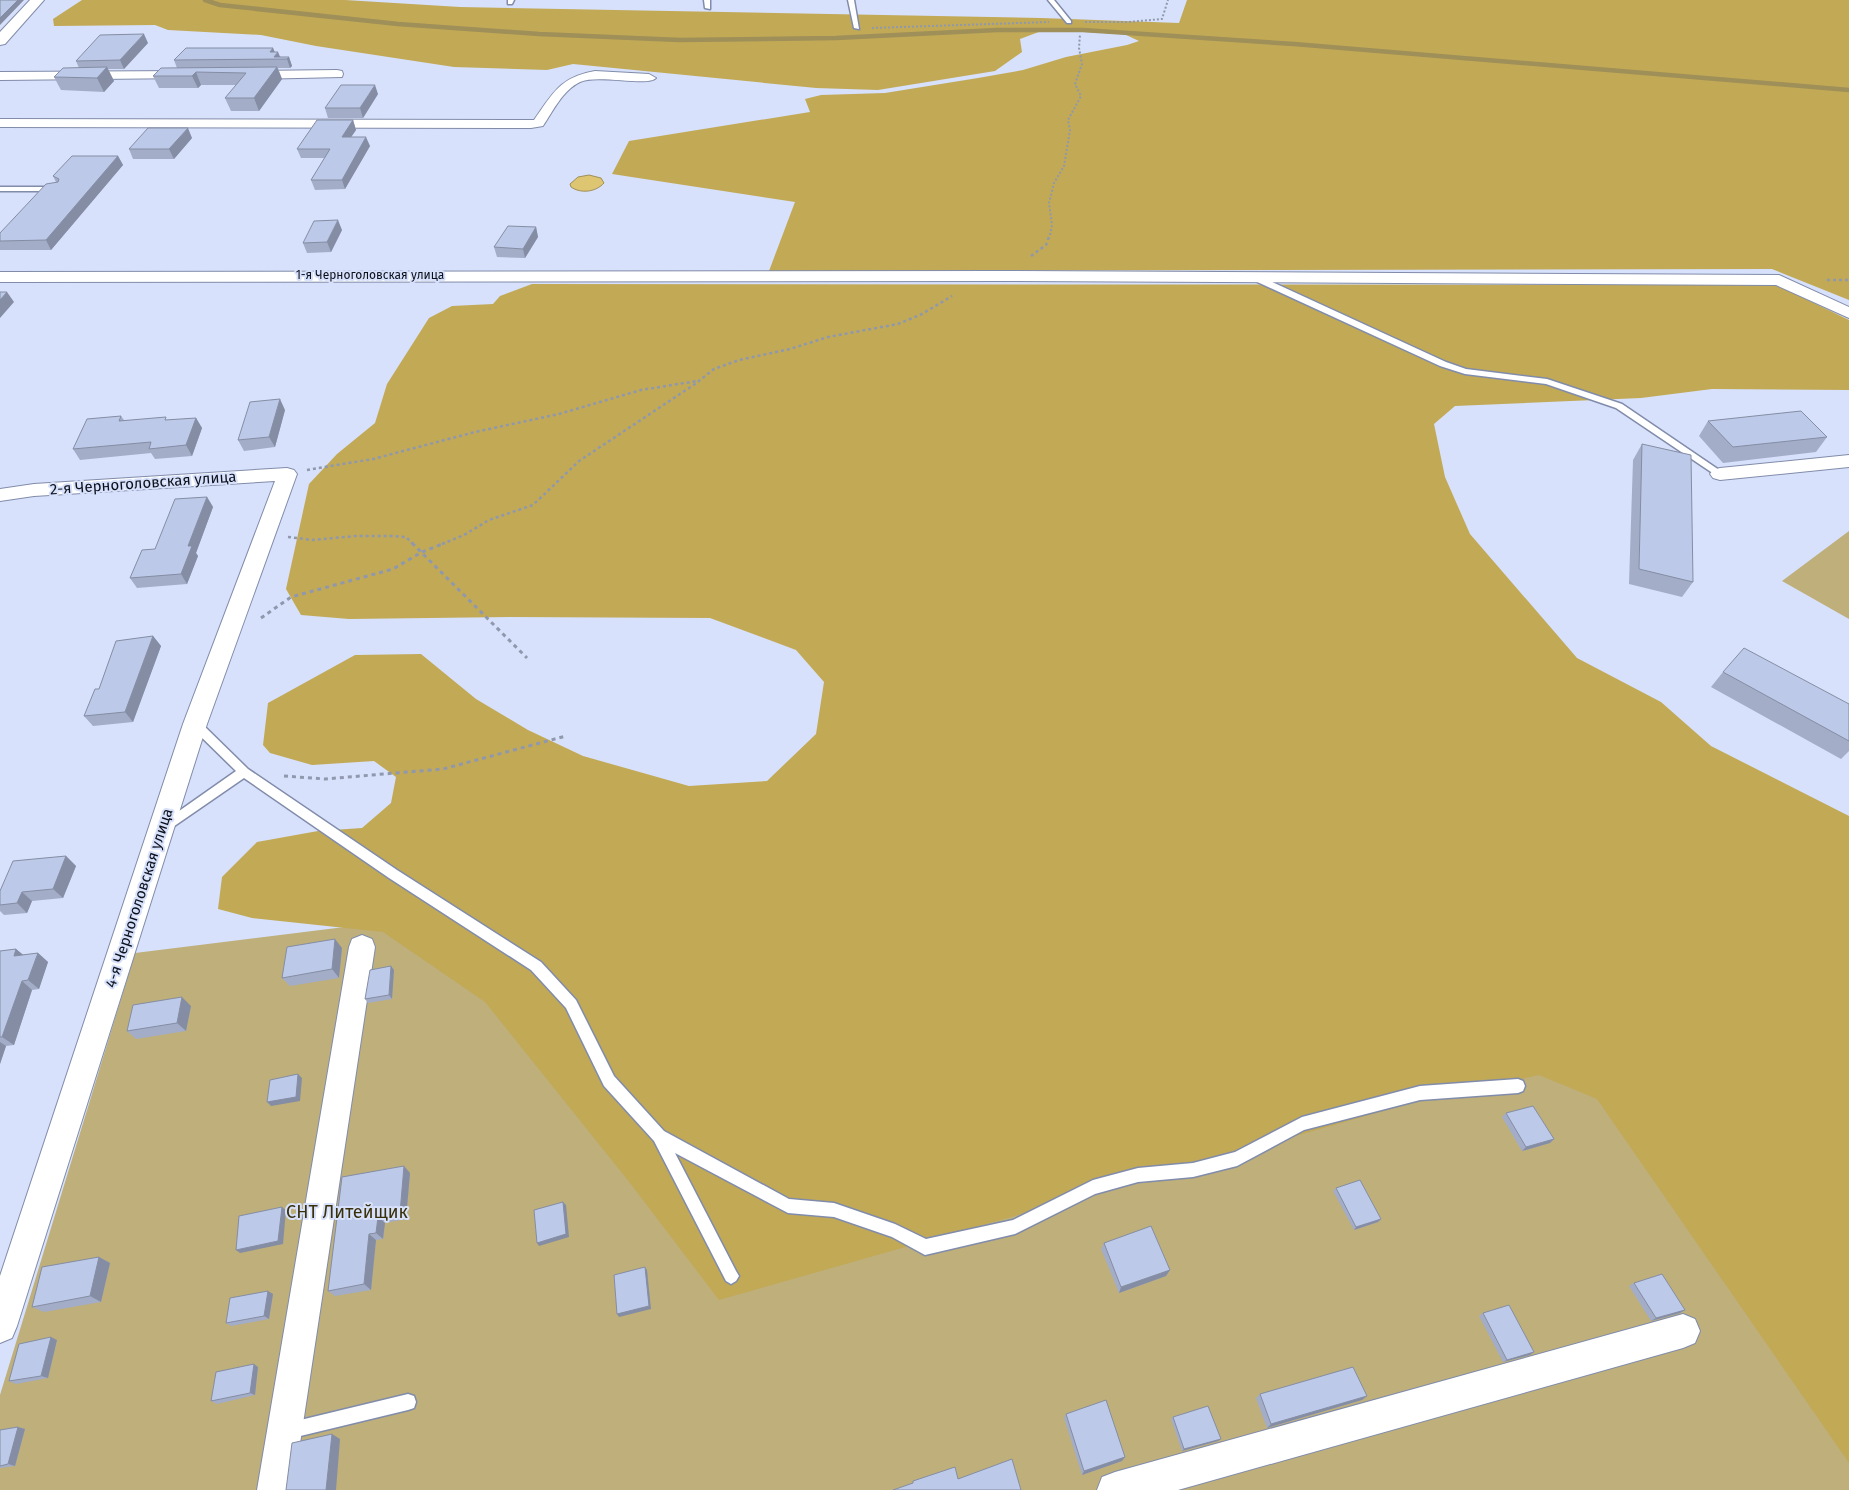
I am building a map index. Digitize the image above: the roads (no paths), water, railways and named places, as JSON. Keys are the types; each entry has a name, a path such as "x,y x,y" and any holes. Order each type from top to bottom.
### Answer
{"street":[{"path":"0,41 37,0"},
{"path":"238,75 337,74"},
{"path":"0,76 198,75"},
{"path":"0,123 531,124 538,123 566,86 576,80 588,76 649,78"},
{"path":"419,275 432,260"},
{"name":"1-я Черноголовская улица","path":"0,277 419,275 1779,280 1849,313"},
{"path":"1720,474 1849,461"},
{"name":"2-я Черноголовская улица","path":"0,495 34,490 287,474"},
{"name":"4-я Черноголовская улица","path":"0,1326 195,724 287,474"},
{"path":"275,1490 362,947"},
{"path":"1115,1490 1683,1331"}],"lane":[{"path":"706,0 708,8"},
{"path":"851,0 857,28"},
{"path":"1051,0 1069,22"},
{"path":"0,189 58,189"},
{"path":"1256,278 1443,364 1465,371 1548,382 1619,406 1720,474"},
{"path":"195,724 244,772 393,874 536,966 571,1004 609,1081 659,1136 731,1276"},
{"path":"161,830 244,772"},
{"path":"659,1136 788,1206 834,1210 895,1231 925,1246 1015,1227 1093,1187 1138,1176 1193,1170 1237,1159 1302,1124 1420,1093 1518,1086"},
{"path":"284,1432 408,1402"}],"waterway":[{"path":"205,0 220,5 398,24 539,34 680,40 836,38 997,30 1083,30 1294,44 1849,90"}],"park label":[{"name":"СНТ Литейщик","path":"347,1212"}]}
